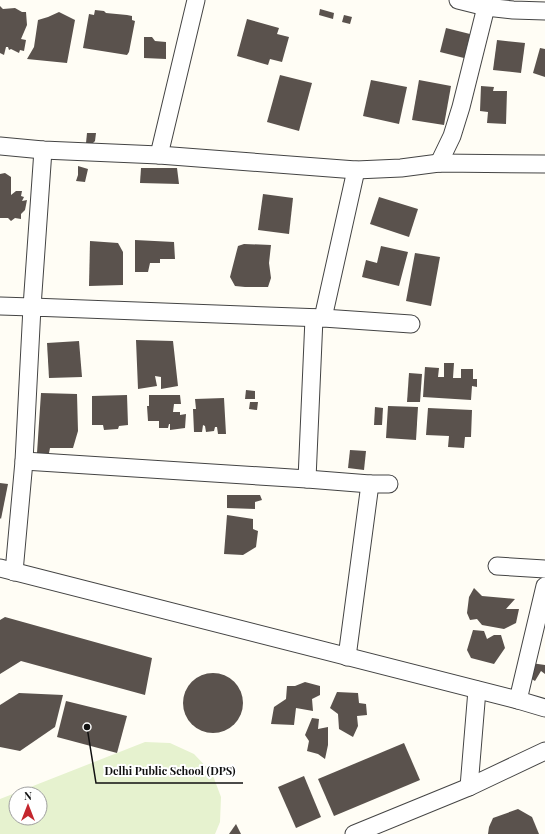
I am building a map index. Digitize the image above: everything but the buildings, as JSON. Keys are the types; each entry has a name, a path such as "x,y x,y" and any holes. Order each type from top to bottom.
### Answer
{"street":[{"path":"160,155 196,0"},
{"path":"458,0 486,7 545,11"},
{"path":"439,164 452,136 463,99 486,7"},
{"path":"0,146 44,150 160,155 356,170 401,168 439,164 545,164"},
{"path":"44,150 32,307 24,461 7,570 545,708"},
{"path":"307,479 318,318 356,170"},
{"path":"0,306 318,318 411,324"},
{"path":"24,461 389,484"},
{"path":"347,657 370,484"},
{"path":"497,566 545,569"},
{"path":"518,700 542,614 545,586"},
{"path":"469,786 477,690"},
{"path":"354,834 469,786 545,751"}],"green space":[{"path":"145,742 170,743 194,754 212,773 221,797 220,822 215,834 0,834 0,799 8,796 8,826 48,826 48,786 33,786"}],"place":[{"name":"Delhi Public School (DPS)","path":"87,727"}]}
